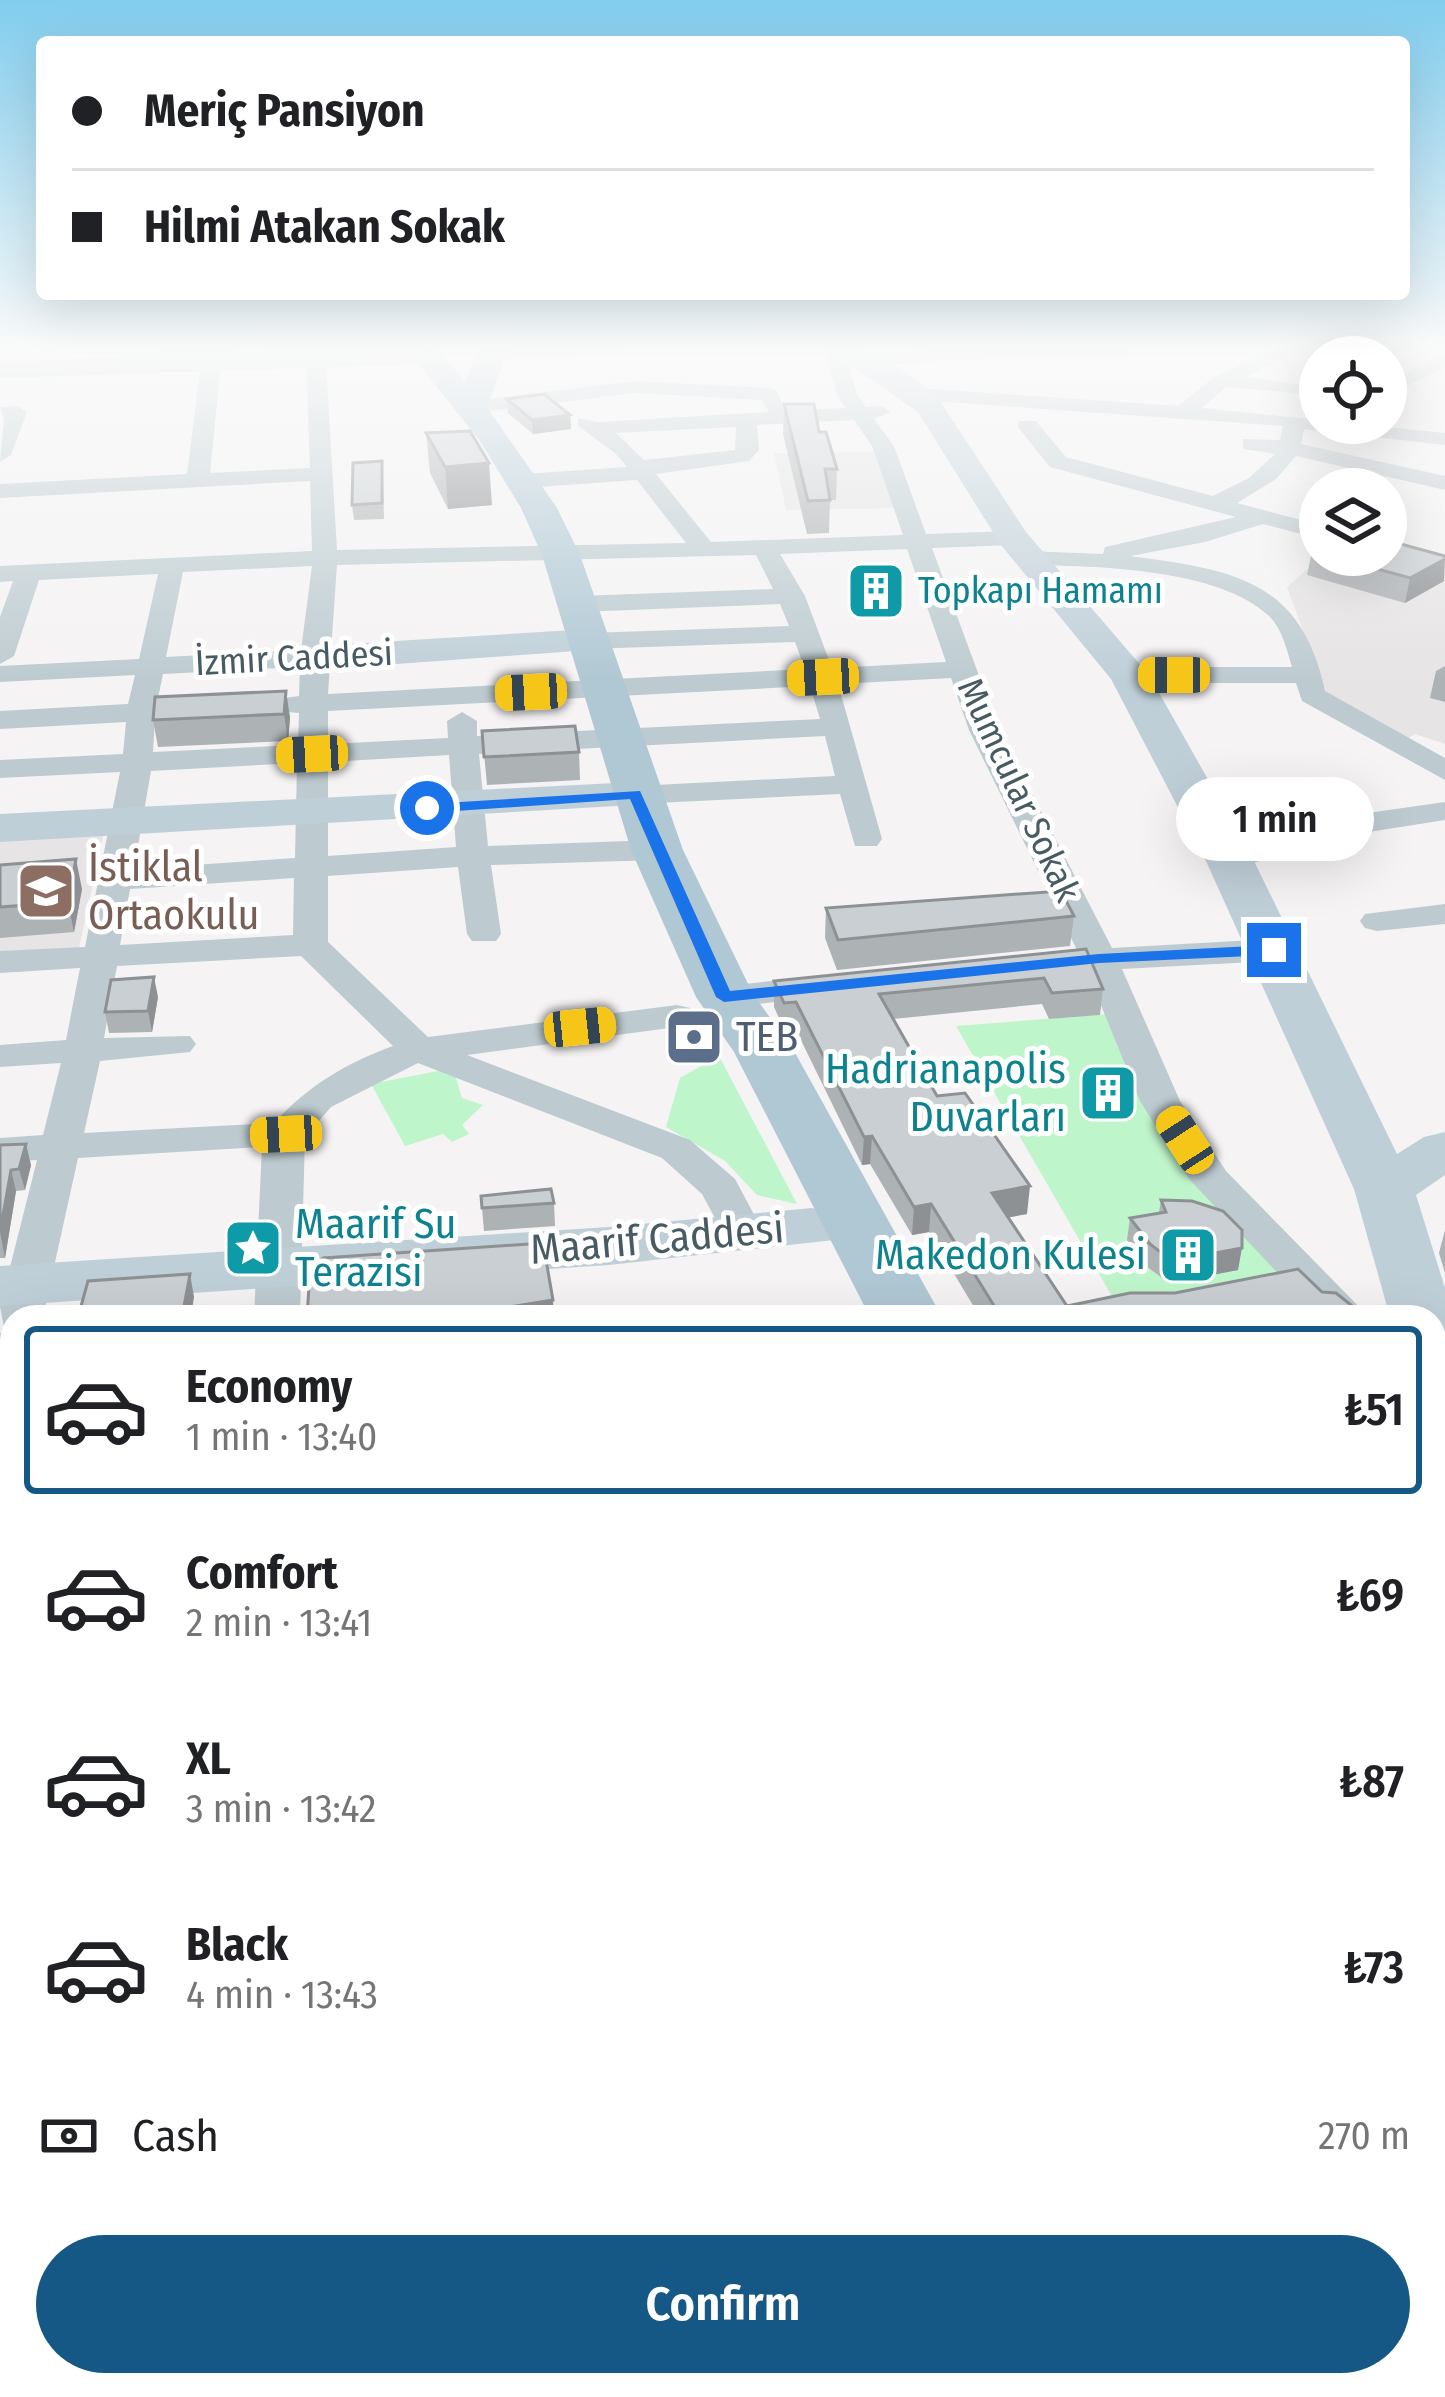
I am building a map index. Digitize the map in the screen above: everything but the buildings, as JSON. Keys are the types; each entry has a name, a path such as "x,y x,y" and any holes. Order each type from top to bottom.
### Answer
{"main road":[{"path":"507,457 561,555 657,850 701,1006 718,1018 832,1223 897,1305"},
{"path":"832,1223 856,1305"}],"street":[{"path":"198,481 201,457"},
{"path":"323,457 325,558 312,704 310,945 419,1050 676,1149 720,1188 744,1235"},
{"path":"629,457 704,549"},
{"path":"524,481 735,457"},
{"name":"Mumcular Sokak","path":"887,457 984,730 1099,958 1160,1101 1210,1179 1333,1305"},
{"path":"964,457 1020,548 1129,675 1230,861 1384,1189 1418,1305"},
{"path":"1054,457 1058,462 1299,527"},
{"path":"1219,502 1270,474 1285,457"},
{"path":"1331,457 1445,483"},
{"path":"0,491 322,474"},
{"path":"1095,556 1204,536 1260,517"},
{"path":"0,656 14,574 325,558 561,555 916,540 1020,548 1095,556 1204,578 1256,597 1281,612 1309,675 1312,694 1445,771"},
{"path":"764,547 792,596 823,677 866,839"},
{"path":"17,1295 63,1145 172,567"},
{"path":"583,623 792,596"},
{"path":"583,623 806,634"},
{"name":"İzmir Caddesi","path":"0,674 314,658 583,623"},
{"path":"0,720 963,669"},
{"path":"1129,675 1309,675"},
{"path":"710,683 748,789"},
{"path":"459,696 466,806 484,934"},
{"path":"0,769 837,727"},
{"path":"0,828 853,784"},
{"path":"1230,861 1318,830 1445,811"},
{"path":"115,880 472,856 657,850"},
{"path":"1377,921 1445,914"},
{"path":"0,962 310,945"},
{"path":"1052,963 1274,950"},
{"path":"278,1290 281,1152 286,1134 317,1099 379,1064 419,1050 865,982"},
{"path":"0,1056 177,1044"},
{"path":"0,1150 286,1134"},
{"path":"1384,1189 1445,1149"},
{"name":"Maarif Caddesi","path":"17,1295 278,1290 832,1223"},
{"path":"1256,1286 1302,1277"}],"shaded area":[{"path":"775,457 879,457 896,508 786,510"},
{"path":"1407,565 1445,569 1445,744 1415,734 1405,740 1326,694 1287,587 1299,576 1407,576"},
{"name":"İstiklal Ortaokulu","path":"105,828 79,948 0,954 0,834"}],"green space":[{"path":"1110,1014 1282,1274 1117,1305 956,1026"},
{"path":"719,1056 797,1204 757,1195 725,1161 666,1127 680,1078"},
{"path":"453,1068 462,1098 483,1105 462,1125 469,1134 452,1142 443,1134 405,1146 371,1084"}],"place":[{"name":"Topkapı Hamamı","path":"876,591"},
{"name":"İstiklal Ortaokulu","path":"46,891"},
{"name":"TEB","path":"694,1037"},
{"name":"Hadrianapolis Duvarları","path":"1108,1093"},
{"name":"Maarif Su Terazisi","path":"253,1248"},
{"name":"Makedon Kulesi","path":"1188,1255"}],"route":[{"path":"427,808 635,794 724,997 1099,958 1274,950"}]}
